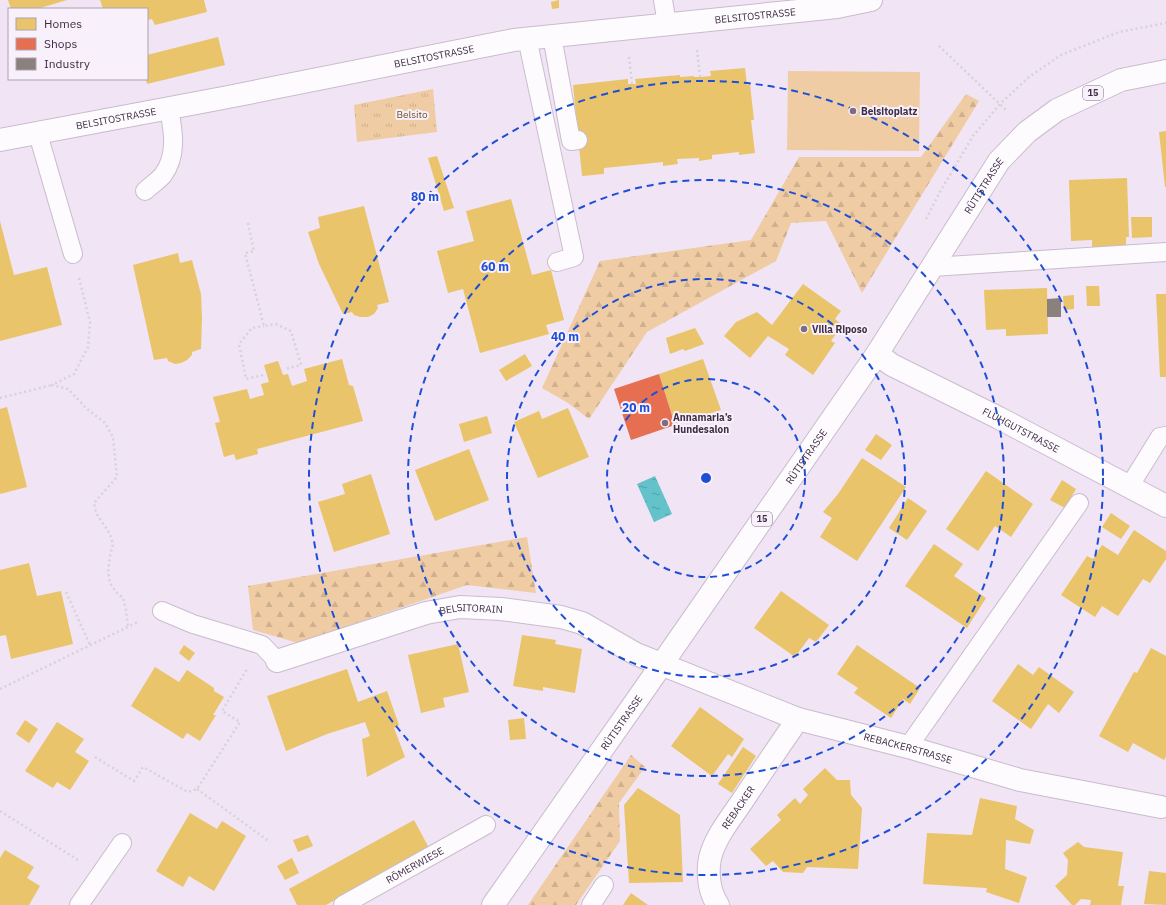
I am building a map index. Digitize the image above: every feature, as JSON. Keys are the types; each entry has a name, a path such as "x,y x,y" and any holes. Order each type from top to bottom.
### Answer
{"street":[{"name":"BELSITOSTRASSE","path":"0,140 38,134 527,38 667,24 816,5 837,7 871,0"},
{"name":"RÜTISTRASSE","path":"493,905 877,354 999,161 1027,132 1057,110 1121,80 1166,71"},
{"name":"FLUHGUTSTRASSE","path":"877,354 892,365 999,418 1166,506"},
{"name":"BELSITORAIN","path":"277,661 426,613 460,607 501,609 561,617 582,623 636,654 661,665"},
{"name":"REBACKERSTRASSE","path":"661,665 798,719 908,747 1020,780 1164,803"},
{"name":"REBACKER","path":"718,905 715,900 708,873 710,857 715,844 726,825 798,719"}],"lane":[{"path":"663,0 667,24"},
{"path":"552,36 571,141 578,140"},
{"path":"527,38 574,257 557,262"},
{"path":"144,192 163,175 172,157 173,130 169,108"},
{"path":"38,134 73,254"},
{"path":"932,267 1166,252"},
{"path":"1129,487 1160,437 1166,436"},
{"path":"908,747 1079,503"},
{"path":"162,611 193,624 262,645 277,661"},
{"name":"RÖMERWIESE","path":"343,905 486,825"},
{"path":"79,905 122,843"},
{"path":"591,905 604,885"}],"path":[{"path":"940,46 1000,104 1029,77 1061,55 1119,32 1166,23"},
{"path":"696,47 700,77"},
{"path":"629,55 632,84"},
{"path":"248,223 254,251 245,253 264,326"},
{"path":"0,398 52,385 74,374 88,347 90,322 73,254"},
{"path":"263,375 246,379 239,344 252,328 276,324 291,331 301,365 285,369"},
{"path":"52,385 68,389 86,408 105,423 113,437 118,478 94,503 96,513 110,534 113,544 108,572 110,584 116,592 124,598 128,627"},
{"path":"66,592 90,645"},
{"path":"0,689 162,611"},
{"path":"94,757 134,781 143,767 188,792 197,789 240,722 222,711 262,645"},
{"path":"197,789 270,842"},
{"path":"0,811 100,874"}],"green space":[{"name":"Belsitoplatz","path":"788,71 920,72 919,151 787,150"},
{"name":"Belsito","path":"433,89 437,132 357,142 354,105"},
{"path":"966,94 979,101 862,293 826,221 791,223 776,261 647,332 589,419 568,403 542,388 600,261 751,240 799,157 921,157"},
{"path":"527,537 536,593 467,585 298,643 253,630 248,586"},
{"path":"631,755 645,767 619,803 620,841 576,905 528,905"}],"water":[{"path":"655,476 672,514 654,522 637,484"}],"building: Homes":[{"path":"8,0 67,0 40,8 11,8"},
{"path":"100,0 204,0 207,12 155,25 152,19 148,20 148,8 103,8"},
{"path":"559,0 559,8 552,9 551,2"},
{"path":"218,37 225,65 147,84 148,55"},
{"path":"745,68 747,85 750,84 754,120 751,120 755,153 739,155 739,152 712,155 712,159 699,161 699,158 677,159 678,164 663,166 663,162 604,168 604,174 582,176 573,85 628,79 628,84 636,84 635,79 680,75 680,77 711,76 710,71"},
{"path":"1166,131 1166,187 1165,187 1159,132"},
{"path":"437,156 454,208 444,211 428,158"},
{"path":"1127,178 1129,237 1126,237 1126,245 1114,246 1114,249 1092,249 1092,240 1071,241 1069,180"},
{"path":"511,199 532,275 551,270 564,320 546,325 549,334 480,353 463,289 448,293 437,251 474,241 466,211"},
{"path":"364,206 389,302 377,305 378,308 374,314 368,317 360,317 354,315 352,312 343,314 319,264 308,232 320,228 318,217"},
{"path":"1131,217 1152,217 1152,237 1132,238"},
{"path":"0,221 14,275 47,267 62,325 0,341"},
{"path":"178,253 180,263 192,260 201,294 202,318 201,349 192,352 192,355 187,360 175,364 168,361 167,358 154,360 133,265"},
{"name":"Villa Riposo","path":"803,284 841,311 835,319 842,325 831,341 835,343 813,375 785,355 789,349 768,336 750,358 724,336 736,322 757,312 772,325"},
{"path":"1086,286 1099,286 1100,306 1087,306"},
{"path":"1047,288 1048,334 1006,336 1006,329 986,330 984,290"},
{"path":"1156,294 1166,294 1166,377 1160,377"},
{"path":"1074,295 1074,309 1064,310 1063,296"},
{"path":"695,328 704,344 685,351 683,349 670,354 666,338"},
{"path":"525,354 532,366 506,381 499,370"},
{"path":"342,359 349,385 353,386 363,421 257,449 258,454 236,460 234,454 224,457 215,423 220,422 213,397 247,389 250,399 264,395 261,384 269,382 264,365 278,361 283,375 288,374 292,386 307,381 304,369"},
{"path":"703,359 721,410 675,425 659,374"},
{"path":"7,407 27,487 0,494 0,409"},
{"path":"568,408 589,457 538,478 514,422 539,411 542,419"},
{"path":"487,416 492,433 464,442 459,424"},
{"path":"876,434 892,445 881,460 865,450"},
{"path":"469,449 489,500 435,521 415,470"},
{"path":"862,458 906,487 857,561 820,537 832,518 823,512 838,494"},
{"path":"986,471 1033,504 1011,537 995,526 978,551 946,529"},
{"path":"371,474 390,534 334,552 318,502 345,494 342,484"},
{"path":"1062,480 1076,489 1065,508 1050,500"},
{"path":"908,498 927,511 907,540 889,528"},
{"path":"1111,513 1130,526 1121,539 1102,527"},
{"path":"1134,530 1166,551 1166,559 1150,583 1143,579 1118,616 1102,606 1095,617 1061,595 1087,556 1093,559 1102,545 1118,555"},
{"path":"934,544 963,564 954,576 986,598 967,628 905,586"},
{"path":"29,563 37,596 61,591 73,644 11,659 6,635 0,636 0,570"},
{"path":"781,591 829,625 816,642 809,638 795,657 754,628"},
{"path":"522,635 556,640 555,644 582,649 575,693 543,687 543,691 513,686"},
{"path":"458,644 469,692 443,698 445,707 421,713 408,655"},
{"path":"184,645 195,653 189,661 179,653"},
{"path":"857,645 920,688 910,704 903,699 891,718 854,693 858,688 837,674"},
{"path":"1151,648 1166,656 1166,757 1164,760 1133,743 1128,752 1099,736 1134,672 1137,673"},
{"path":"1018,664 1033,675 1039,667 1074,692 1059,713 1048,704 1031,729 992,701"},
{"path":"155,667 179,682 187,670 214,688 214,691 224,697 213,715 216,715 200,741 187,733 183,739 131,706"},
{"path":"347,669 358,702 387,691 399,725 394,728 405,757 367,777 362,739 370,736 365,722 327,734 286,751 267,696"},
{"path":"700,707 744,739 732,757 728,754 712,776 671,746"},
{"path":"524,718 526,739 510,740 508,720"},
{"path":"25,720 38,729 29,743 16,734"},
{"path":"57,722 84,739 75,752 89,761 70,790 57,782 53,788 25,771"},
{"path":"743,747 756,756 732,793 718,784"},
{"path":"825,768 837,780 850,780 851,795 862,808 858,869 807,867 803,873 783,872 773,861 766,866 750,849 781,820 777,815 795,798 800,804 808,795 803,789"},
{"path":"638,788 680,815 683,882 629,883 624,805"},
{"path":"980,798 1017,806 1015,819 1034,830 1030,844 1006,840 1005,869 1027,877 1019,903 986,892 987,888 923,884 927,833 972,835"},
{"path":"190,813 217,829 222,821 246,836 214,891 189,876 183,887 156,871"},
{"path":"414,820 429,848 326,905 297,905 289,889"},
{"path":"308,835 313,846 298,852 293,840"},
{"path":"1078,842 1084,847 1123,852 1118,886 1124,886 1121,905 1090,905 1091,900 1081,899 1075,905 1072,905 1055,886 1067,875 1068,860 1063,853"},
{"path":"5,850 34,867 27,878 40,886 29,905 0,905 0,858"},
{"path":"292,858 299,873 285,880 277,866"},
{"path":"1149,871 1166,873 1166,905 1144,904"},
{"path":"631,893 648,905 623,905"}],"building: Shops":[{"path":"659,374 675,425 631,440 614,389"}],"building: Industry":[{"path":"1061,298 1061,317 1047,317 1047,299"}],"place":[{"name":"Belsitoplatz","path":"853,111"},
{"name":"Villa Riposo","path":"804,329"},
{"name":"Annamaria’s Hundesalon","path":"665,423"}]}
